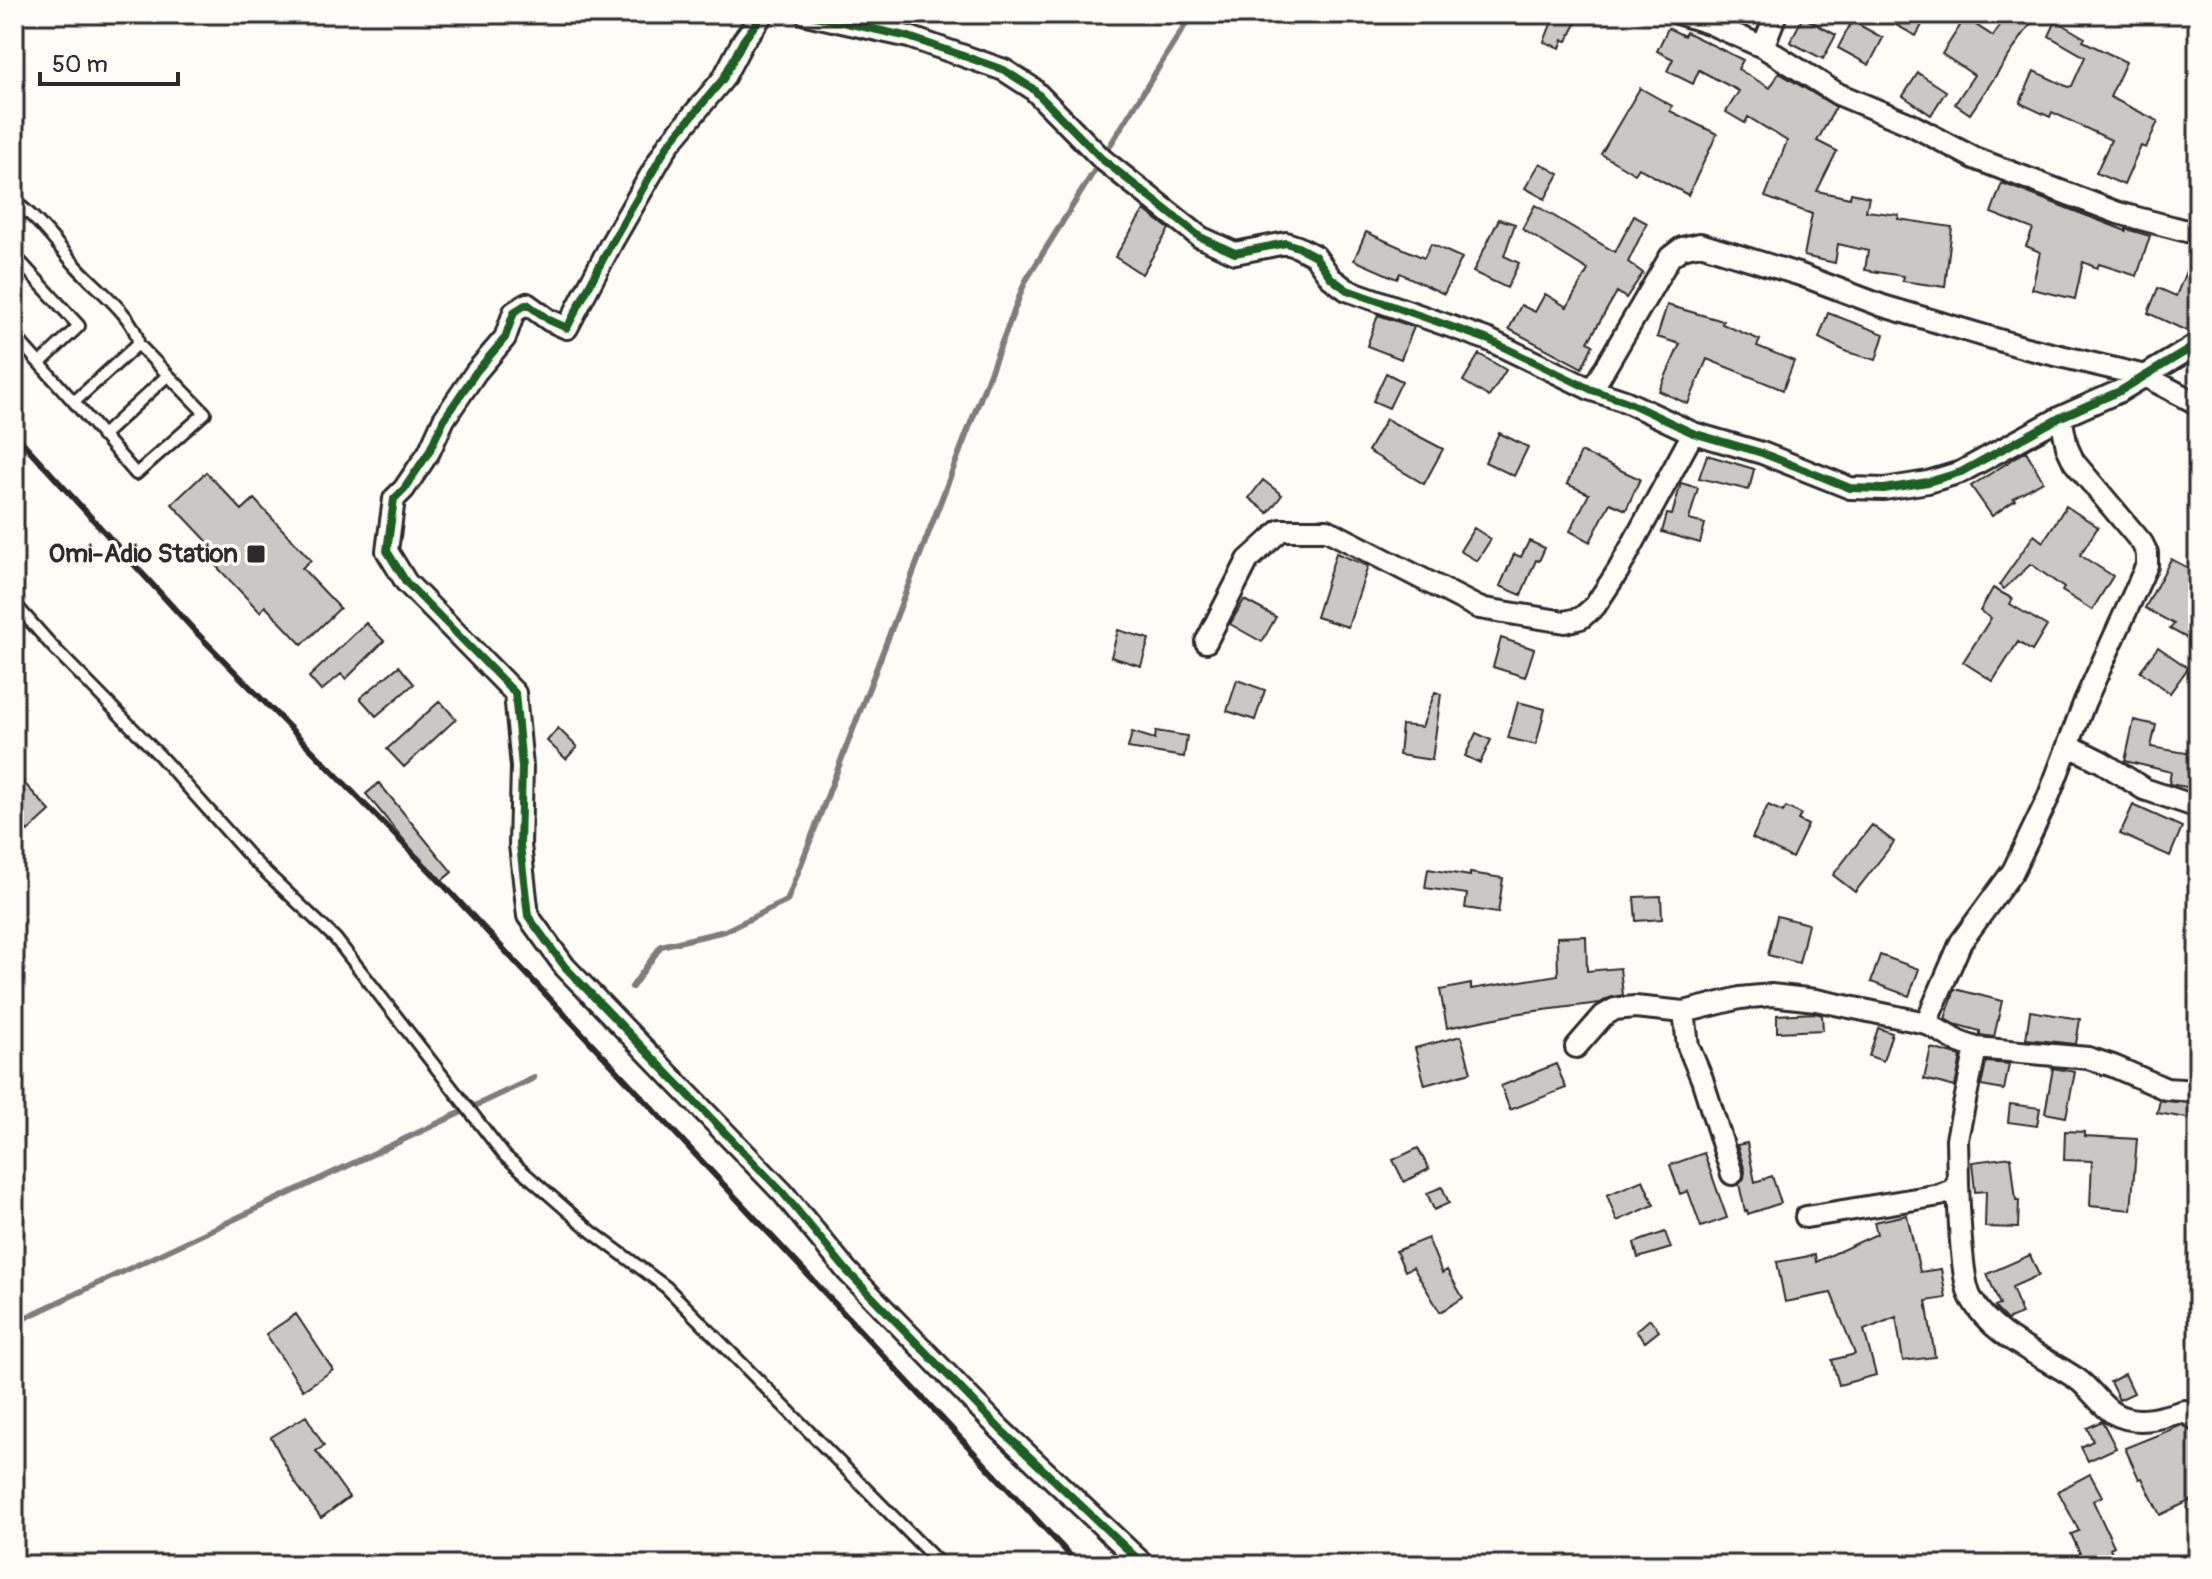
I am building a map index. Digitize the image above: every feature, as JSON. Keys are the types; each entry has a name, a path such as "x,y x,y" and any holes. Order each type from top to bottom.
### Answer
{"street":[{"path":"763,14 743,41 723,79 668,145 567,328 549,320 527,304 514,312 505,338 468,384 444,419 429,452 394,499 387,551 406,582 515,693 522,767 520,845 528,916 565,967 783,1193 847,1271 1000,1429 1144,1565"},
{"path":"806,14 909,37 1004,70 1032,88 1102,159 1200,237 1235,253 1286,243 1298,247 1315,256 1331,278 1347,290 1489,340 1592,390 1625,401 1693,433 1762,453 1850,488 1884,489 1928,482 1961,472 2061,417 2120,391 2198,344"},
{"path":"1680,14 1763,47 1838,94 1910,124 1974,158 2118,213 2198,234"},
{"path":"1763,47 1776,14"},
{"path":"1592,390 1670,257 1682,248 1700,244 1801,275 1883,306 2026,348 2145,376 2198,404"},
{"path":"1926,1023 1961,942 2013,871 2048,798 2085,701 2147,565 2147,553 2142,543 2074,462 2067,447 2061,417"},
{"path":"1206,642 1248,560 1281,530 1327,530 1479,608 1565,622 1581,618 1595,606 1618,571 1693,433"},
{"path":"2068,745 2144,789 2198,807"},
{"path":"1576,1047 1603,1016 1615,1009 1635,1007 1684,1012 1740,998 1771,995 1816,1000 1926,1023 1976,1048 2088,1058 2166,1089 2198,1091"},
{"path":"1684,1012 1688,1046 1702,1079 1732,1174"},
{"path":"1976,1048 1957,1139 1959,1219 1970,1297 1988,1319 2016,1344 2079,1380 2112,1412 2151,1421 2184,1411 2198,1421"},
{"path":"1806,1217 1940,1195 1952,1190 1958,1183"}],"lane":[{"path":"14,201 31,214 79,270 118,309 138,336 138,344 205,413 136,474 14,335"},
{"path":"14,255 79,326 40,363"},
{"path":"74,402 138,344"},
{"path":"102,436 168,375"},
{"path":"14,603 160,756 252,859 335,938 505,1156 592,1232 666,1287 941,1565"}],"building":[{"path":"1555,14 1579,18 1560,48 1544,42"},
{"path":"1876,14 1928,14 1916,36"},
{"path":"2007,14 2037,14 1970,114 1955,104 1974,75 1942,54 1965,18 1993,36"},
{"path":"1803,17 1836,35 1823,59 1790,42"},
{"path":"1852,21 1883,38 1869,65 1838,48"},
{"path":"2056,21 2085,38 2083,41 2126,62 2110,97 2158,121 2146,148 2141,146 2124,185 2096,173 2111,140 2052,112 2050,117 2020,103 2034,71 2072,86 2085,57 2049,36"},
{"path":"1668,28 1684,36 1686,32 1743,60 1738,69 1770,88 1779,73 1836,107 1817,141 1837,151 1817,191 1850,198 1851,193 1869,197 1866,211 1952,227 1945,287 1902,281 1903,276 1865,270 1868,251 1838,244 1835,263 1804,256 1812,214 1765,197 1787,141 1748,117 1745,123 1726,112 1739,91 1699,70 1693,84 1667,71 1673,59 1657,51"},
{"path":"1918,73 1946,91 1931,115 1903,96"},
{"path":"1640,88 1672,106 1670,111 1717,134 1688,195 1639,168 1635,174 1601,154"},
{"path":"1540,163 1559,174 1545,199 1525,188"},
{"path":"2002,183 2126,231 2150,236 2137,276 2083,262 2075,299 2032,289 2040,252 2026,246 2033,229 1991,213"},
{"path":"1535,205 1615,252 1634,216 1647,223 1628,262 1643,273 1626,298 1617,292 1588,342 1593,345 1582,368 1509,329 1521,305 1535,312 1545,294 1567,307 1588,270 1522,229"},
{"path":"1144,210 1169,229 1142,274 1115,257"},
{"path":"1499,219 1515,224 1504,256 1519,263 1507,288 1473,272"},
{"path":"1366,232 1424,258 1431,244 1462,258 1444,294 1400,273 1397,279 1354,260"},
{"path":"2196,247 2198,323 2191,333 2148,313 2158,288 2176,296"},
{"path":"1667,305 1723,321 1722,324 1760,340 1757,346 1794,361 1783,390 1707,359 1688,404 1659,391 1680,344 1657,337"},
{"path":"1828,313 1884,334 1876,360 1847,352 1819,338"},
{"path":"1378,315 1414,327 1401,359 1367,346"},
{"path":"1479,354 1506,370 1489,397 1463,381"},
{"path":"1386,373 1402,381 1389,408 1373,401"},
{"path":"1386,419 1443,449 1424,484 1368,451"},
{"path":"1499,433 1528,447 1514,476 1485,462"},
{"path":"2026,451 2043,481 2013,498 2015,500 1992,516 1971,486"},
{"path":"1581,452 1640,479 1626,510 1610,503 1590,542 1570,531 1589,494 1567,484"},
{"path":"1707,455 1754,469 1749,490 1699,478"},
{"name":"Omi-Adio Station","path":"206,472 242,510 254,499 311,560 302,568 340,608 302,645 265,606 260,612 200,549 207,541 172,504"},
{"path":"1263,480 1282,495 1268,513 1249,498"},
{"path":"1681,483 1698,488 1689,520 1705,524 1700,543 1662,532 1667,514 1672,515"},
{"path":"2066,506 2098,527 2080,555 2113,576 2092,610 2062,591 2064,588 2031,564 2004,589 1999,585 2034,535 2043,542"},
{"path":"1474,528 1491,539 1477,561 1460,551"},
{"path":"1529,541 1545,548 1539,561 1536,560 1521,595 1500,586 1514,554 1521,557"},
{"path":"1336,553 1368,566 1348,627 1316,617"},
{"path":"2171,559 2198,573 2198,644 2170,629 2174,624 2145,608"},
{"path":"1993,588 2013,599 2010,604 2047,626 2032,651 2018,642 1993,681 1963,662 1991,618 1980,611"},
{"path":"1244,600 1276,617 1262,642 1230,624"},
{"path":"366,623 384,641 346,679 341,674 321,691 309,677"},
{"path":"1118,630 1149,639 1141,666 1111,657"},
{"path":"1501,638 1534,649 1525,677 1493,667"},
{"path":"2158,647 2188,668 2170,693 2140,671"},
{"path":"399,666 414,684 376,716 360,698"},
{"path":"1237,680 1265,690 1255,720 1227,711"},
{"path":"1435,692 1441,694 1432,760 1399,755 1402,725 1422,727"},
{"path":"440,701 456,719 404,767 387,749"},
{"path":"1518,702 1545,709 1536,745 1508,738"},
{"path":"2134,720 2156,725 2151,747 2198,755 2198,789 2169,784 2171,772 2125,761"},
{"path":"558,728 577,747 566,759 547,741"},
{"path":"1156,731 1187,736 1184,757 1128,748 1132,732 1155,739"},
{"path":"1476,733 1491,740 1480,763 1465,756"},
{"path":"14,772 50,811 28,831 14,816"},
{"path":"379,783 452,872 439,883 366,794"},
{"path":"1768,805 1783,812 1786,807 1801,814 1798,820 1808,825 1792,858 1752,838"},
{"path":"2133,805 2182,827 2170,856 2120,834"},
{"path":"1872,825 1894,842 1855,892 1833,875"},
{"path":"1428,869 1503,878 1498,913 1465,908 1467,894 1425,888"},
{"path":"1661,896 1662,919 1636,921 1634,897"},
{"path":"1777,916 1808,924 1799,963 1768,955"},
{"path":"1586,936 1587,971 1620,968 1623,995 1600,1003 1520,1013 1447,1028 1440,990 1471,984 1471,989 1558,975 1557,937"},
{"path":"1880,955 1919,969 1909,996 1871,982"},
{"path":"1955,989 2002,1001 1994,1037 1980,1035 1980,1031 1945,1019"},
{"path":"2030,1011 2080,1019 2076,1044 2026,1039"},
{"path":"1777,1015 1822,1015 1823,1030 1777,1032"},
{"path":"1878,1028 1892,1033 1883,1061 1869,1056"},
{"path":"1461,1036 1471,1072 1425,1085 1415,1048"},
{"path":"1931,1048 1961,1056 1955,1087 1924,1079"},
{"path":"1986,1062 2009,1064 2004,1090 1981,1086"},
{"path":"1556,1064 1566,1088 1510,1110 1501,1086"},
{"path":"2053,1068 2075,1072 2066,1117 2045,1113"},
{"path":"2160,1100 2198,1104 2198,1120 2157,1113"},
{"path":"2010,1104 2040,1108 2037,1126 2008,1122"},
{"path":"2065,1131 2085,1132 2085,1136 2137,1139 2131,1210 2090,1206 2092,1161 2064,1160"},
{"path":"1747,1143 1755,1182 1772,1176 1781,1203 1748,1214 1739,1184 1745,1171 1737,1145"},
{"path":"1418,1148 1429,1169 1404,1182 1393,1160"},
{"path":"1704,1153 1727,1218 1701,1227 1688,1191 1680,1194 1670,1165"},
{"path":"2011,1157 2016,1200 2019,1200 2018,1228 1985,1227 1986,1191 1975,1192 1972,1162"},
{"path":"1643,1180 1654,1205 1617,1221 1607,1195"},
{"path":"1442,1187 1449,1203 1434,1210 1427,1193"},
{"path":"1907,1215 1920,1272 1941,1269 1946,1298 1926,1301 1935,1357 1903,1361 1896,1317 1864,1330 1876,1375 1839,1385 1832,1360 1855,1354 1831,1293 1785,1302 1777,1262 1815,1255 1816,1262 1877,1234 1874,1222"},
{"path":"1665,1232 1671,1248 1638,1258 1634,1243"},
{"path":"1428,1238 1442,1273 1447,1270 1463,1298 1440,1312 1413,1267 1405,1271 1396,1251"},
{"path":"2030,1255 2039,1275 2012,1287 2022,1314 2007,1320 1995,1306 2000,1305 1987,1274"},
{"path":"296,1314 333,1370 303,1390 266,1334"},
{"path":"1650,1319 1659,1331 1645,1342 1636,1331"},
{"path":"2125,1374 2134,1393 2119,1400 2110,1382"},
{"path":"306,1416 324,1446 316,1451 349,1497 321,1518 294,1481 271,1437"},
{"path":"2102,1421 2116,1448 2088,1461 2081,1447 2093,1441 2087,1428"},
{"path":"2182,1425 2198,1434 2198,1497 2160,1515 2125,1448"},
{"path":"2090,1474 2102,1496 2093,1501 2114,1546 2110,1548 2113,1555 2099,1562 2096,1554 2083,1560 2071,1534 2079,1531 2058,1491"}],"waterway":[{"path":"632,987 661,946 725,931 787,901 1025,282 1192,14"},
{"path":"14,1323 534,1078"}],"railway":[{"path":"14,433 193,629 438,879 1079,1565"}],"cycle path":[{"path":"763,14 743,41 723,79 668,145 567,328 549,320 527,304 514,312 505,338 476,372 444,419 429,452 394,499 387,551 406,582 515,693 522,767 520,845 528,916 565,967 783,1193 847,1271 1000,1429 1144,1565"},
{"path":"806,14 909,37 1004,70 1032,88 1102,159 1200,237 1235,253 1286,243 1298,247 1315,256 1331,278 1347,290 1489,340 1592,390 1625,401 1693,433 1762,453 1850,488 1884,489 1928,482 1961,472 2061,417 2120,391 2198,344"}],"place":[{"name":"Omi-Adio Station","path":"256,554"}]}
